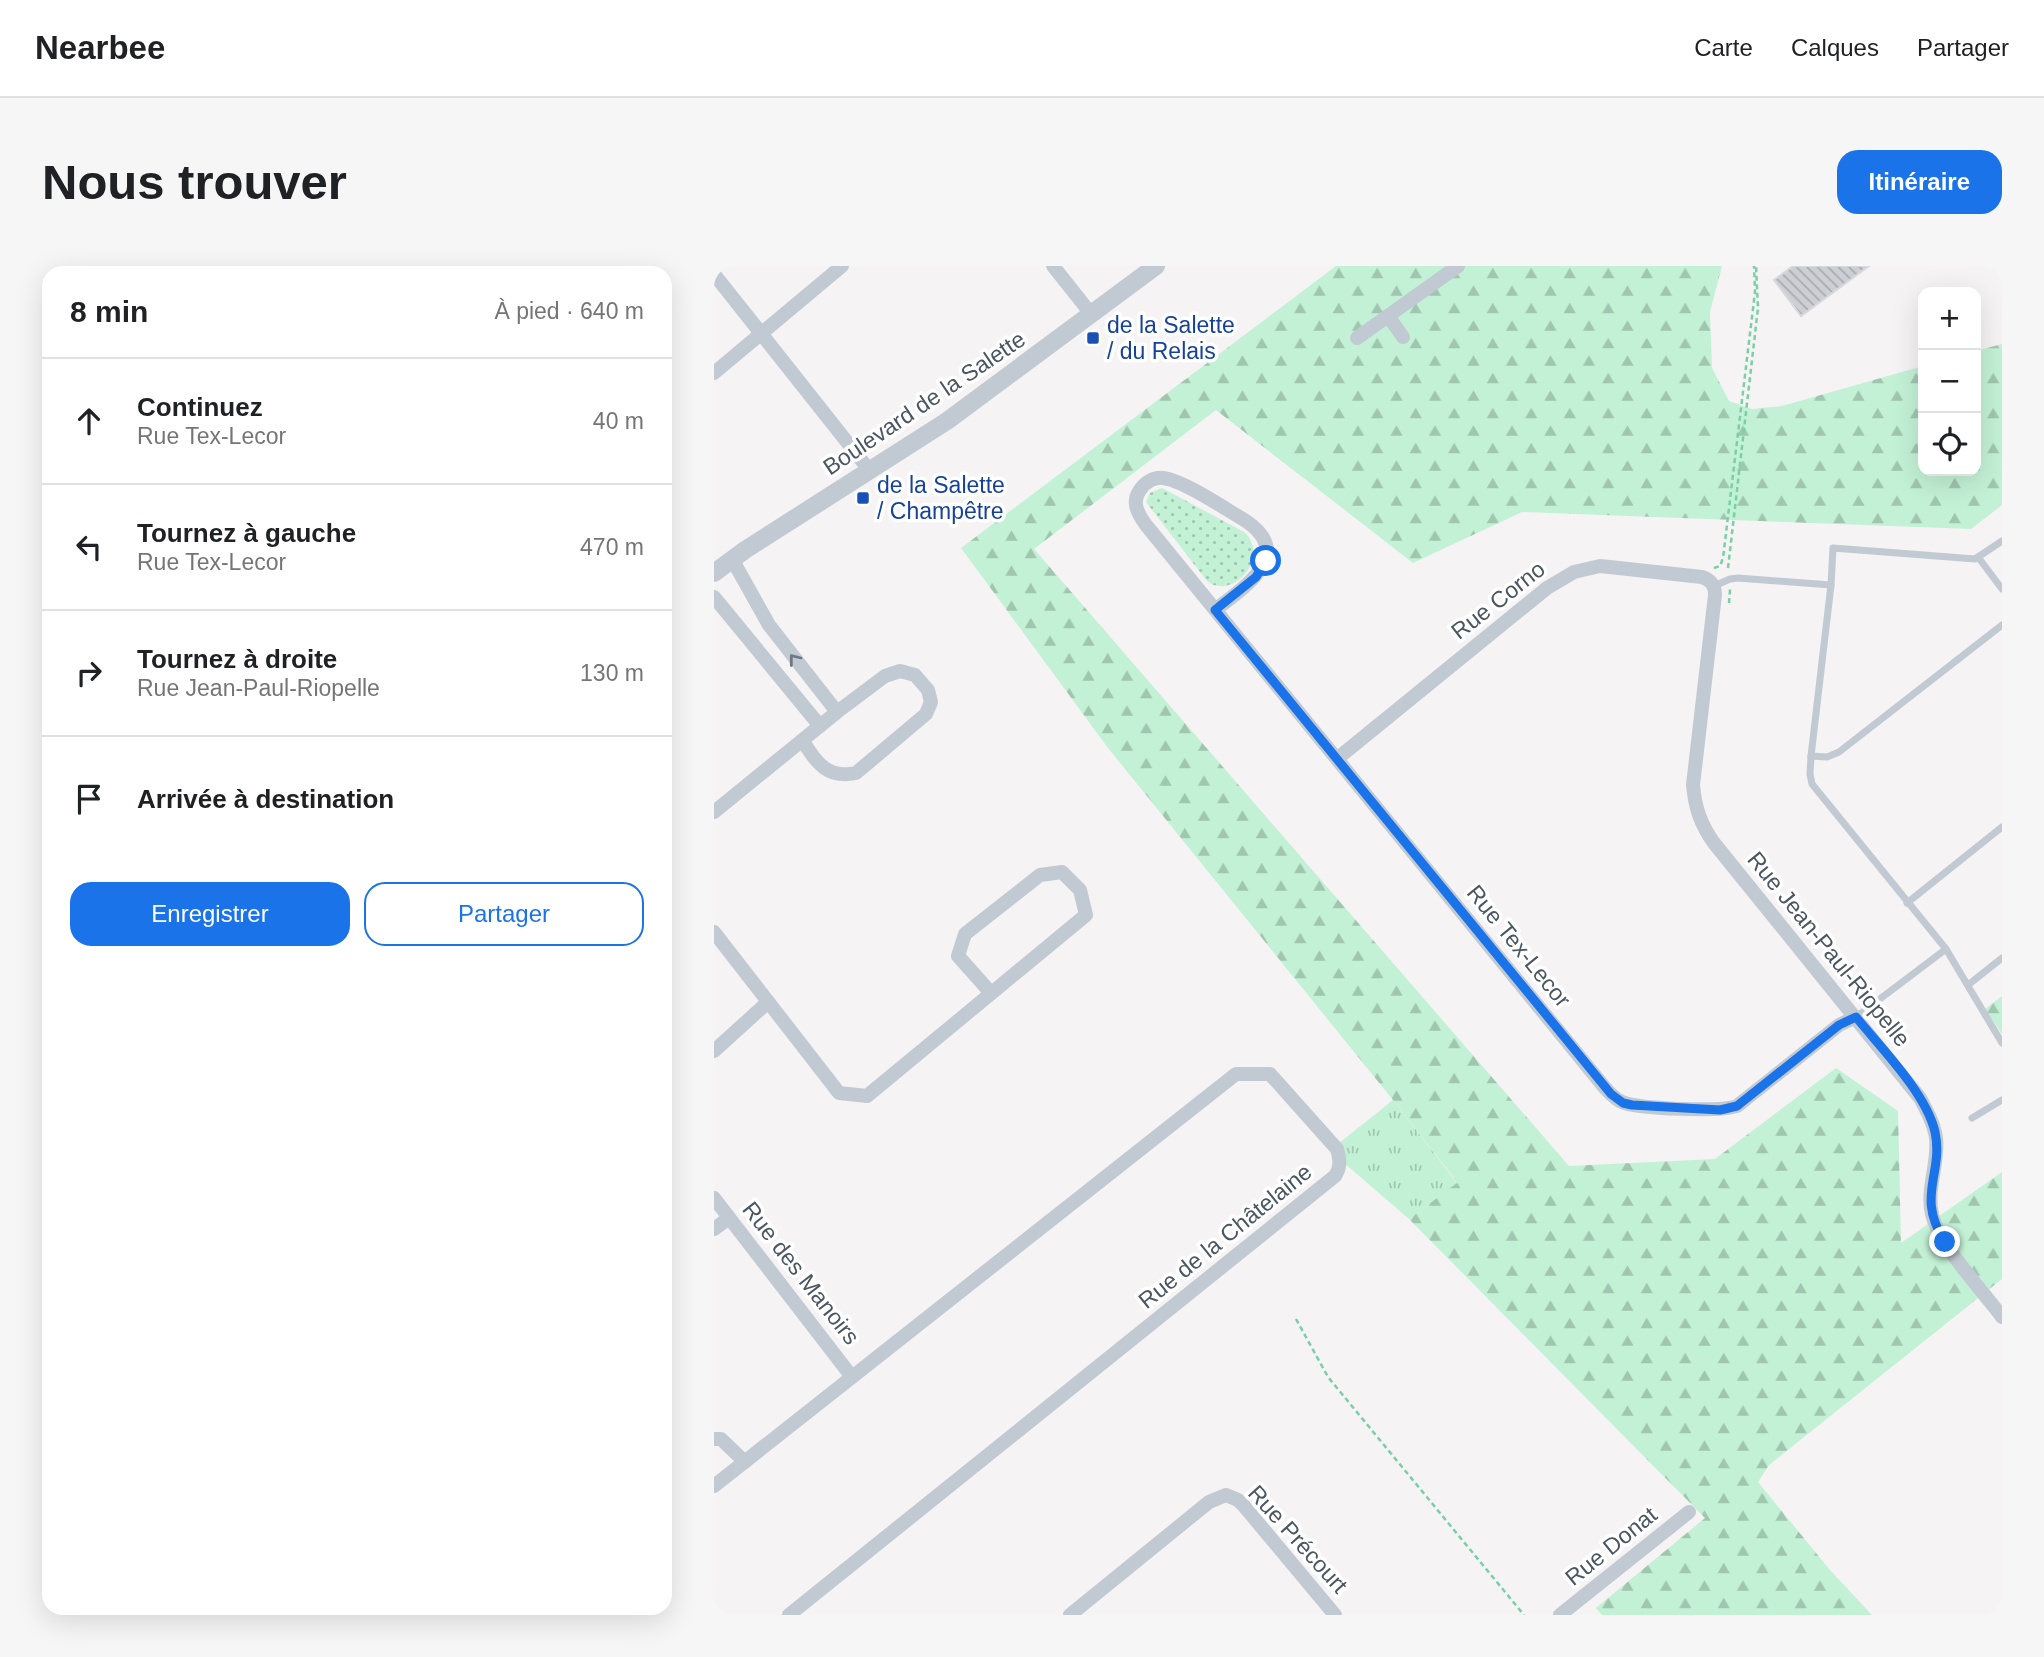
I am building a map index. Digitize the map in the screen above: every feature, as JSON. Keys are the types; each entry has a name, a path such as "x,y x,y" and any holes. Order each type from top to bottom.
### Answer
{"street":[{"path":"714,373 842,266"},
{"path":"1053,266 1092,315"},
{"name":"Boulevard de la Salette","path":"714,573 947,421 1156,266"},
{"path":"1357,338 1458,266"},
{"path":"714,274 870,471"},
{"path":"1388,316 1403,337"},
{"name":"Rue Tex-Lecor","path":"1215,610 1262,570 1267,554 1264,542 1256,528 1246,521 1179,483 1154,478 1138,492 1135,503 1139,514 1215,610 1605,1088 1623,1103 1720,1110 1737,1106 1839,1025 1856,1017"},
{"path":"732,559 769,625 837,712"},
{"name":"Rue Corno","path":"1338,758 1547,588 1574,572 1600,566 1702,577 1714,586"},
{"name":"Rue Jean-Paul-Riopelle","path":"1714,586 1693,785 1697,813 1714,843 1915,1091 1928,1113 1936,1143 1930,1200 1934,1223 1945,1242 2002,1317"},
{"path":"714,597 820,726"},
{"path":"714,812 837,712 885,676 900,671 915,675 928,690 932,702 926,714 856,773 841,776 817,764 803,741"},
{"path":"714,932 839,1093 867,1096 1086,915 1080,890 1062,872 1040,875 965,934 958,956 991,993"},
{"path":"714,1051 768,1002"},
{"name":"Rue de la Châtelaine","path":"714,1486 1236,1073 1270,1074 1336,1149 1340,1160 1335,1176 789,1615"},
{"name":"Rue des Manoirs","path":"714,1198 852,1377"},
{"path":"714,1229 729,1218"},
{"path":"714,1439 721,1439 745,1462"},
{"name":"Rue Précourt","path":"1070,1615 1209,1502 1226,1495 1244,1506 1335,1615"},
{"name":"Rue Donat","path":"1560,1615 1689,1512"}],"lane":[{"path":"2002,541 1978,557 1933,557 1833,548 1810,774 1814,789 1946,949 2002,1043"},
{"path":"1978,557 2002,589"},
{"path":"1714,586 1730,579 1831,585"},
{"path":"1811,756 1827,757 1839,752 2002,625"},
{"path":"1907,904 2002,827"},
{"path":"1856,1017 1946,949"},
{"path":"1968,985 2002,958"},
{"path":"1972,1118 2002,1100"}],"path":[{"path":"1714,568 1720,566 1723,558 1755,292 1755,266"},
{"path":"1728,606 1728,550 1758,308 1755,266"},
{"path":"1296,1319 1328,1377 1524,1615"}],"green space":[{"path":"1336,266 1722,266 1710,312 1712,368 1729,401 1752,409 1782,406 1918,367 1918,476 1981,476 1981,350 2002,344 2002,505 1971,529 1522,512 1413,563 1216,410 1034,549 1569,1166 1715,1159 1836,1068 1898,1111 1901,1243 2002,1172 2002,1279 1769,1465 1758,1482 1830,1570 1872,1615 1602,1615 1596,1608 1705,1518 1409,1219 1457,1182 1108,748 961,548"},
{"path":"1162,488 1244,532 1251,542 1253,553 1245,574 1227,585 1217,586 1207,581 1146,502 1150,493"},
{"path":"2002,996 2002,1034 1985,1009"},
{"path":"1393,1100 1457,1183 1409,1219 1343,1162 1338,1144"}],"building":[{"path":"1793,266 1869,266 1801,316 1774,280"}],"place":[{"name":"de la Salette / du Relais","path":"1093,338"},
{"name":"de la Salette / Champêtre","path":"863,498"}],"route":[{"path":"1266,561 1256,577 1215,610 1605,1088 1623,1103 1632,1105 1728,1109 1737,1106 1839,1025 1856,1017 1915,1091 1931,1121 1936,1143 1931,1212 1945,1242"}]}
